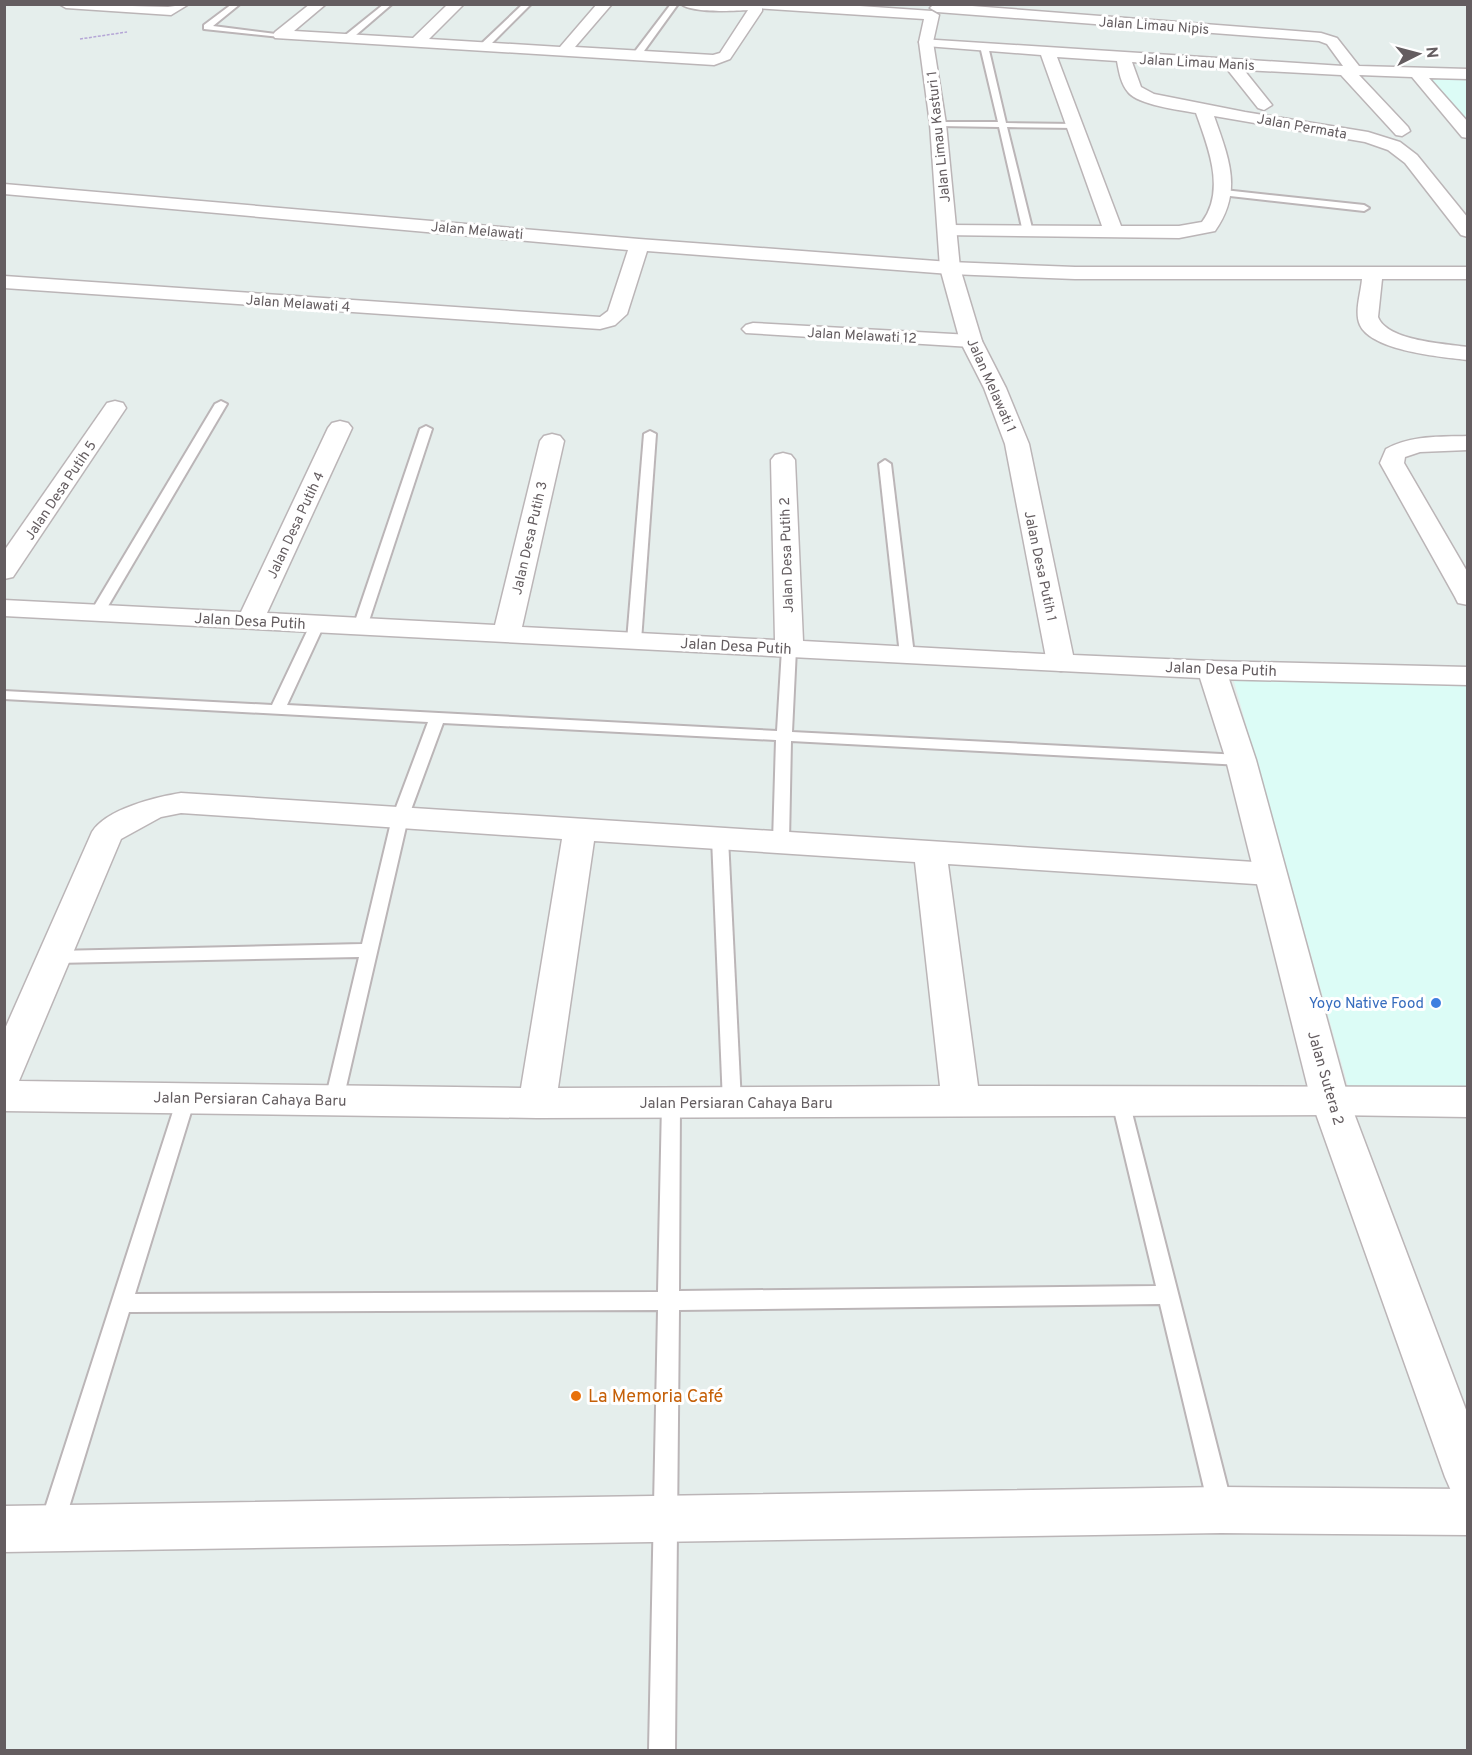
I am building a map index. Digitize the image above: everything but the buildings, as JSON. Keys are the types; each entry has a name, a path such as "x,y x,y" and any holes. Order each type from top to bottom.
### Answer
{"street":[{"path":"66,4 171,11 182,4"},
{"path":"280,35 319,4"},
{"path":"417,43 456,4"},
{"path":"563,52 605,4"},
{"name":"Jalan Limau Nipis","path":"688,4 730,7 755,5 936,9 1321,37 1332,41 1351,71 1402,131"},
{"path":"280,35 708,60 725,56 755,11 755,5"},
{"name":"Jalan Limau Kasturi 1","path":"936,9 926,42 938,124 950,267"},
{"name":"Jalan Limau Manis","path":"926,42 1100,56 1351,71 1467,74"},
{"path":"1047,51 1113,231"},
{"name":"Jalan Permata","path":"1123,57 1134,90 1138,94 1203,109 1368,137 1394,146 1411,159 1467,231"},
{"path":"1231,63 1264,105"},
{"path":"1417,74 1467,133"},
{"path":"948,231 1179,232 1208,227 1220,210 1224,193 1216,147 1203,109"},
{"name":"Jalan Melawati","path":"4,189 639,244 950,267 1075,273 1467,273"},
{"name":"Jalan Melawati 4","path":"4,282 591,324 608,321 617,314 639,244"},
{"name":"Jalan Melawati 1","path":"950,267 971,341 1007,416 1017,444 1021,469"},
{"path":"1373,272 1368,317 1371,326 1390,338 1405,343 1467,354"},
{"name":"Jalan Melawati 12","path":"753,329 971,341"},
{"name":"Jalan Desa Putih 5","path":"4,571 115,408"},
{"name":"Jalan Desa Putih 4","path":"250,621 340,428"},
{"name":"Jalan Desa Putih 3","path":"507,634 552,441"},
{"path":"1467,443 1416,444 1394,454 1392,464 1467,597"},
{"name":"Jalan Desa Putih 2","path":"783,460 789,649"},
{"name":"Jalan Desa Putih 1","path":"1021,469 1061,663"},
{"name":"Jalan Desa Putih","path":"4,608 1061,663 1212,670 1467,676"},
{"name":"Jalan Sutera 2","path":"1212,670 1241,760 1330,1100 1467,1477"},
{"path":"4,1074 108,832 153,808 181,803 1270,874"},
{"path":"537,1103 580,829"},
{"path":"930,852 961,1102"},
{"name":"Jalan Persiaran Cahaya Baru","path":"4,1096 537,1103 1330,1100 1467,1102"},
{"path":"4,1529 1221,1510 1467,1512"}],"lane":[{"path":"237,4 207,27 280,35"},
{"path":"346,39 389,4"},
{"path":"483,47 528,4"},
{"path":"636,56 675,4"},
{"path":"984,46 1028,232"},
{"path":"938,124 1075,126"},
{"path":"1224,193 1364,208"},
{"path":"97,613 221,404"},
{"path":"360,627 426,429"},
{"path":"634,641 650,434"},
{"path":"885,464 907,655"},
{"path":"277,710 317,625"},
{"path":"782,842 784,735 789,649"},
{"path":"4,696 1241,760"},
{"path":"334,1100 400,818 437,718"},
{"path":"720,838 732,1103"},
{"path":"55,957 369,950"},
{"path":"51,1528 186,1099"},
{"path":"1121,1102 1221,1510"},
{"path":"662,1750 671,1103"},
{"path":"121,1303 668,1301 1169,1295"}],"shaded area":[{"path":"1422,71 1467,72 1467,124"},
{"path":"1233,678 1467,684 1467,1089 1348,1086"}],"place":[{"name":"Yoyo Native Food","path":"1436,1003"},
{"name":"La Memoria Café","path":"576,1396"}]}
